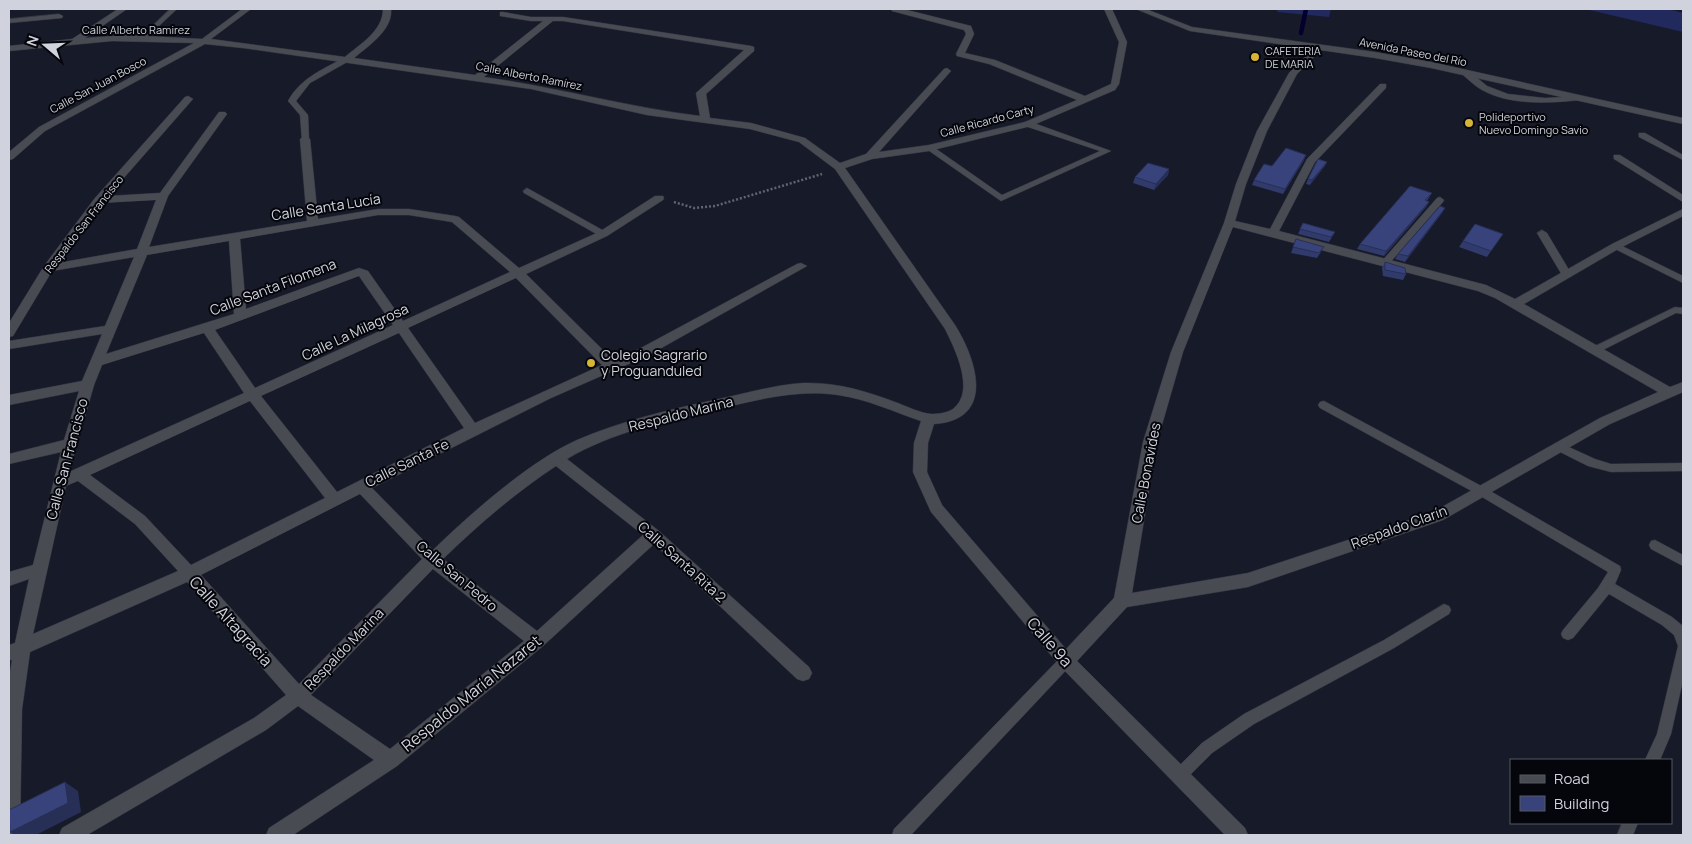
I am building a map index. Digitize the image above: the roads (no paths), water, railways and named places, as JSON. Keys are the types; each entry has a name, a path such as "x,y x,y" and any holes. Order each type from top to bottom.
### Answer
{"street":[{"path":"74,41 122,9"},
{"name":"Calle San Juan Bosco","path":"9,157 27,140 55,122 204,41 247,9"},
{"path":"345,61 380,30 387,21 389,11 387,9"},
{"path":"895,9 968,28 970,34 960,54 992,62 1084,100"},
{"name":"Calle Ricardo Carty","path":"839,167 870,156 929,148 1028,124 1112,88 1116,84 1123,42 1108,9"},
{"name":"Avenida Paseo del Río","path":"1140,9 1190,29 1375,55 1683,121"},
{"path":"503,14 549,20 563,19 751,49 701,93 705,120"},
{"path":"9,21 59,16"},
{"path":"478,78 549,20"},
{"name":"Calle Alberto Ramirez","path":"9,49 74,41 142,39 204,41"},
{"name":"Calle Alberto Ramírez","path":"204,41 531,86 647,112 751,126 802,140 839,167"},
{"name":"Calle Bonavides","path":"1122,601 1150,442 1177,352 1229,223 1241,184 1262,131 1293,72 1312,55"},
{"path":"870,156 947,71"},
{"path":"1272,233 1311,161 1383,86"},
{"name":"Respaldo San Francisco","path":"9,333 48,268 99,200 188,99"},
{"name":"Calle San Francisco","path":"10,835 15,650 40,569 59,483 96,362 163,196 222,114"},
{"path":"305,139 312,224"},
{"name":"Respaldo Marina","path":"70,835 260,724 298,696 331,665 432,559 459,534 520,484 581,444 651,418 777,391 804,388 837,390 862,396 929,419 946,418 958,412 966,402 971,386 964,353 951,328 839,167"},
{"path":"99,200 163,196"},
{"name":"Calle La Milagrosa","path":"59,483 603,234 659,198"},
{"name":"Calle Santa Lucía","path":"48,268 234,238 378,212 409,212 455,219 518,273 611,366"},
{"path":"1516,304 1616,246 1683,212"},
{"path":"1229,223 1482,288 1516,304 1595,350 1678,391"},
{"path":"234,238 240,315"},
{"name":"Calle Santa Fe","path":"15,650 188,574 473,430 644,352 801,266"},
{"name":"Calle Santa Filomena","path":"96,362 207,328 358,272 364,274 473,430"},
{"path":"207,328 253,395 334,499"},
{"path":"9,345 110,330"},
{"path":"9,400 88,385"},
{"name":"Respaldo Clarín","path":"1122,601 1248,580 1438,516 1605,421 1678,391"},
{"name":"Calle 9a","path":"929,419 921,443 920,472 936,508 1066,661 1238,835"},
{"path":"9,459 71,444"},
{"name":"Calle Santa Rita 2","path":"556,459 654,535 803,673"},
{"name":"Calle Altagracia","path":"79,474 140,520 166,546 188,574 298,696 390,760"},
{"name":"Calle San Pedro","path":"361,486 432,559 536,641"},
{"name":"Respaldo María Nazaret","path":"276,835 390,760 536,641 654,535"},
{"path":"9,579 40,569"},
{"path":"1066,661 1122,601"}],"lane":[{"path":"142,39 174,9"},
{"path":"305,139 304,115 292,101 296,91 320,74 345,61"},
{"path":"929,148 1001,198 1107,152 1028,124"},
{"path":"1642,135 1683,158"},
{"path":"1617,157 1683,199"},
{"path":"527,192 603,234"},
{"path":"1385,263 1440,200"},
{"path":"1542,233 1567,275"},
{"path":"1616,246 1683,280"},
{"path":"1595,350 1675,310 1683,311"},
{"path":"1324,405 1481,491 1611,566 1616,574 1568,634"},
{"path":"1560,447 1592,462 1612,468 1683,466"},
{"path":"1655,545 1683,561"},
{"path":"1607,586 1667,621 1680,632 1683,642"},
{"path":"1179,776 1207,748 1249,719 1380,648 1444,610"},
{"path":"1653,759 1664,734 1683,650"},
{"path":"900,835 1066,661"}],"waterway":[{"path":"1301,33 1306,9"},
{"path":"1301,51 1302,55"}],"place":[{"name":"CAFETERIA DE MARIA","path":"1255,57"},
{"name":"Polideportivo Nuevo Domingo Savio","path":"1469,123"},
{"name":"Colegio Sagrario y Proguanduled","path":"591,363"}]}
